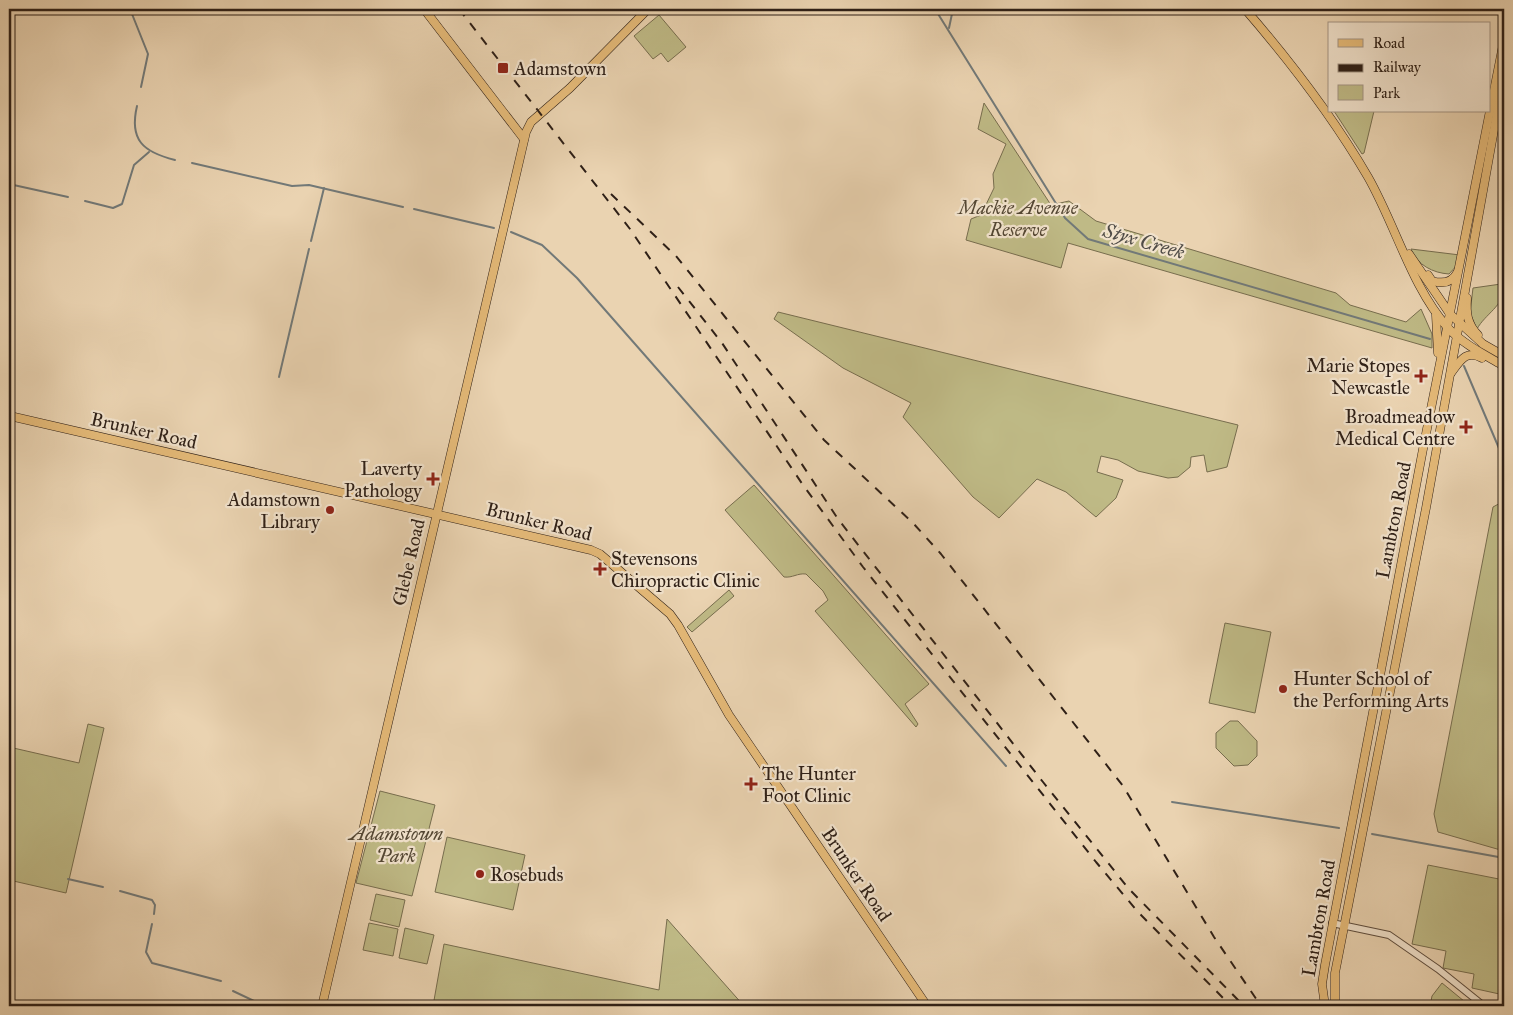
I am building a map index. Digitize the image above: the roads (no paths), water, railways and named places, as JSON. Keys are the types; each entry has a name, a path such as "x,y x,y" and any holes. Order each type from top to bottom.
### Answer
{"main road":[{"path":"424,9 524,139"},
{"name":"Glebe Road","path":"322,1006 524,139 529,126 570,88 648,9"},
{"path":"1245,9 1295,70 1371,183 1402,245 1414,275 1434,308 1456,335 1504,367"},
{"name":"Lambton Road","path":"1326,1006 1322,984 1332,923 1504,40"},
{"name":"Lambton Road","path":"1335,1006 1334,973 1426,508 1504,74"},
{"path":"1402,245 1450,314 1483,344 1504,356"},
{"path":"1420,269 1432,280 1445,282 1455,277 1461,264"},
{"path":"1465,284 1466,315 1473,330 1483,344"},
{"path":"1434,308 1437,321 1440,362"},
{"path":"1449,375 1459,360 1469,355 1479,356 1499,368 1504,367"},
{"name":"Brunker Road","path":"9,416 591,550 600,554 670,614 729,715 927,1006"}],"street":[{"path":"1332,923 1389,935 1438,969 1484,1006"}],"waterway":[{"path":"130,9 148,54 141,87"},
{"name":"Styx Creek","path":"935,9 1065,218 1088,239 1430,339"},
{"path":"949,28 953,9"},
{"path":"137,106 135,128 141,143 154,153 175,160"},
{"path":"85,201 113,208 122,204 134,165 149,152"},
{"path":"192,163 292,186 309,185 403,207"},
{"path":"9,184 68,197"},
{"path":"311,241 324,188"},
{"path":"414,209 494,228"},
{"path":"511,232 542,245 577,278 1006,766"},
{"path":"279,377 309,249"},
{"name":"Styx Creek","path":"1464,366 1504,460"},
{"path":"1172,802 1339,828"},
{"path":"1372,834 1504,858"},
{"path":"68,879 103,887"},
{"path":"120,891 152,900 155,905 154,914"},
{"path":"152,924 146,952 152,963 221,981"},
{"path":"233,991 265,1006"}],"railway":[{"path":"459,9 630,229 803,485 863,567 1096,862 1138,912 1231,1006"},
{"path":"611,194 676,256 824,440 913,523 941,554 1123,786 1214,937 1261,1006"},
{"path":"678,287 722,343 838,519 1043,782 1129,889 1244,1006"}],"place":[{"name":"Adamstown","path":"503,68"},
{"name":"Marie Stopes Newcastle","path":"1421,376"},
{"name":"Broadmeadow Medical Centre","path":"1466,427"},
{"name":"Laverty Pathology","path":"433,479"},
{"name":"Adamstown Library","path":"330,510"},
{"name":"Stevensons Chiropractic Clinic","path":"600,569"},
{"name":"Hunter School of the Performing Arts","path":"1283,689"},
{"name":"The Hunter Foot Clinic","path":"751,784"},
{"name":"Rosebuds","path":"480,874"}],"park label":[{"name":"Mackie Avenue Reserve","path":"1018,218"},
{"name":"Adamstown Park","path":"396,844"}]}
